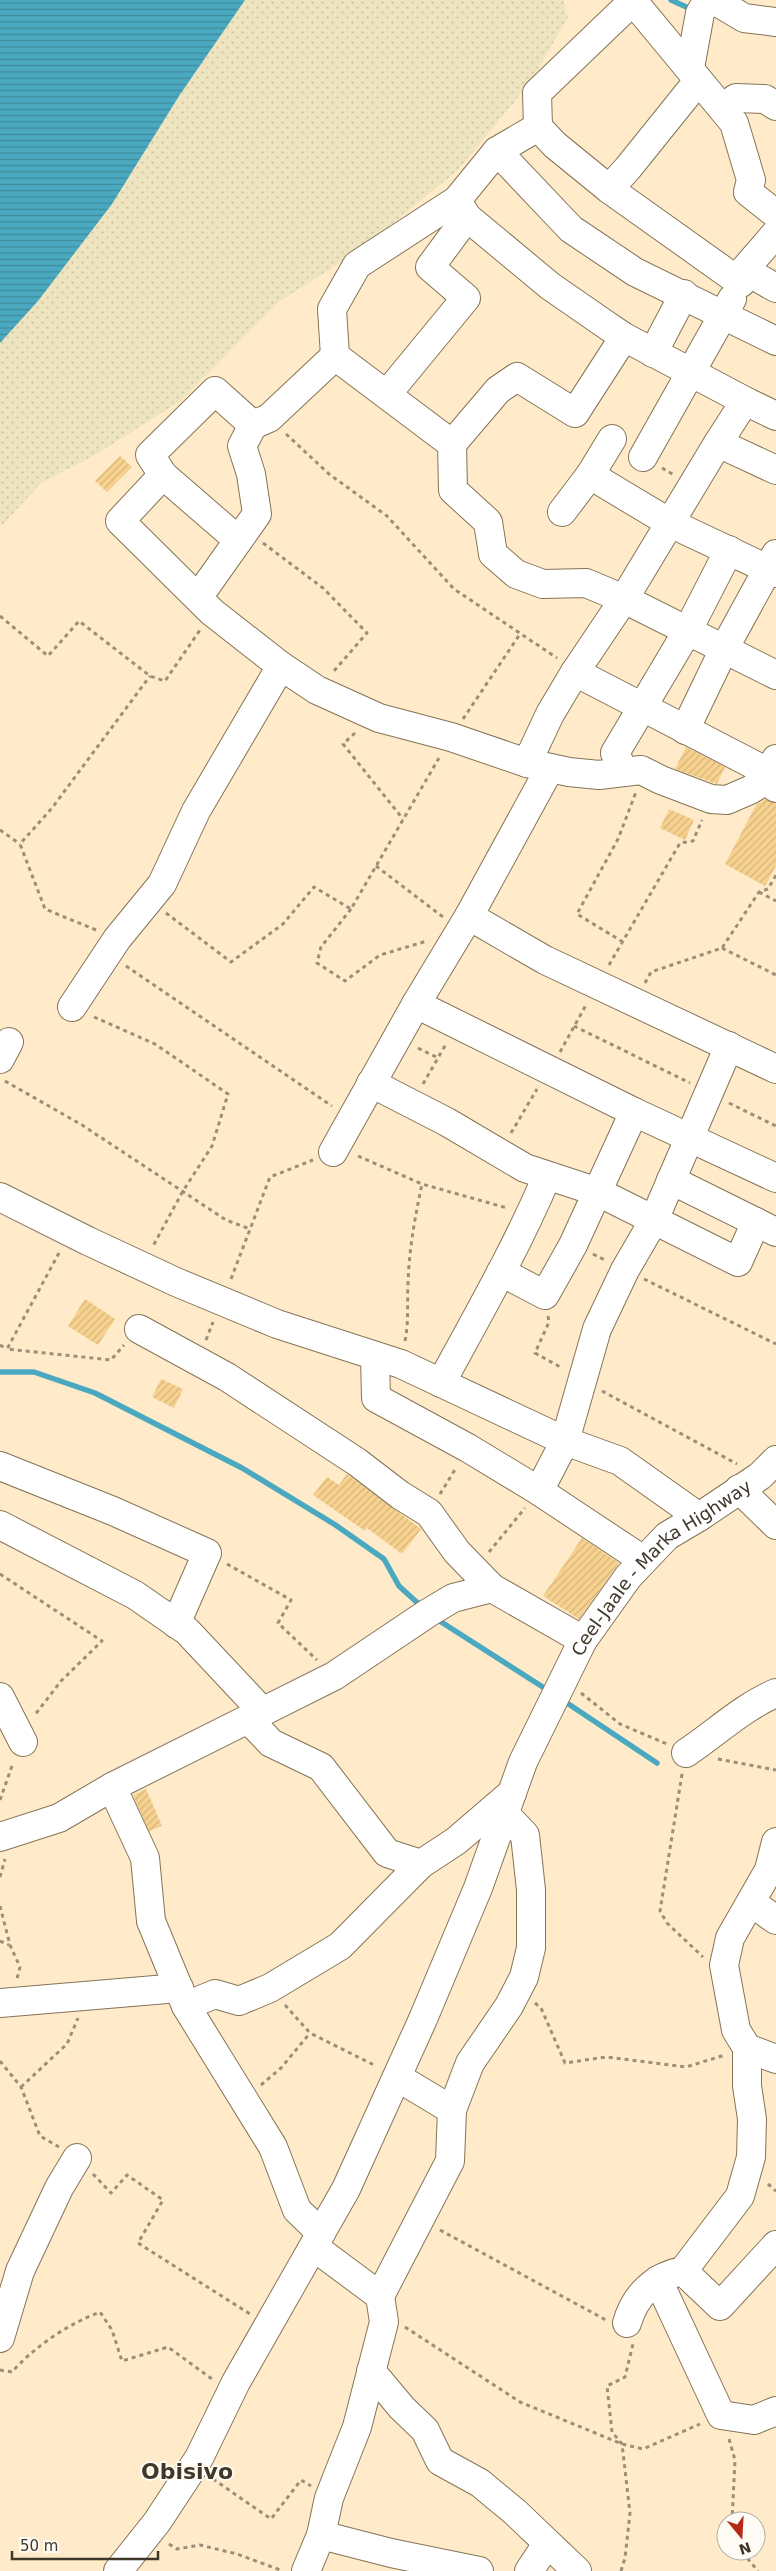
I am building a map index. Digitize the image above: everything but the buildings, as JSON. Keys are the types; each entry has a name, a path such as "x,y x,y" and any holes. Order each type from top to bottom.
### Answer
{"street":[{"path":"609,189 694,75 700,13 708,0"},
{"path":"714,0 744,18 776,22"},
{"path":"776,214 748,192 751,180 734,123 633,1 538,93 538,127 555,145 609,189 742,276 776,288"},
{"path":"723,108 736,98 765,99 776,106"},
{"path":"386,394 466,298 430,267 462,209 497,151 538,127"},
{"path":"497,151 571,229 635,272 684,294 776,341"},
{"path":"462,209 550,286 624,337 776,416"},
{"path":"452,444 335,356 332,308 357,265 462,209"},
{"path":"643,457 724,315 742,276 776,233"},
{"path":"653,353 684,294"},
{"path":"624,337 575,413 517,377 498,390 452,444 453,490 488,522 493,554 516,574 544,584 586,583 688,630 776,675"},
{"path":"205,604 242,536 257,514 250,474 242,446 261,421 335,356"},
{"path":"242,536 162,475 150,455 215,390 261,421"},
{"path":"335,1149 416,1004 465,923 539,766 550,714 575,672 624,600 745,401"},
{"path":"562,512 590,475 612,439"},
{"path":"718,443 776,470"},
{"path":"162,475 120,521 205,604 282,666 317,690 375,716 451,737 539,766 599,775 632,771 711,799 726,800 750,790 773,776 575,672"},
{"path":"590,475 670,523 729,550 773,565 724,649 685,730"},
{"path":"632,771 615,752 688,630 729,550"},
{"path":"72,1007 113,946 162,884 196,811 282,666"},
{"path":"465,923 776,1069"},
{"path":"416,1004 634,1112 776,1178"},
{"path":"539,1491 565,1441 597,1329 625,1270 654,1220 729,1046"},
{"path":"371,1083 525,1168 598,1192 738,1262 766,1227 671,1180"},
{"path":"502,1272 545,1295 573,1245 634,1112"},
{"path":"441,1382 502,1272 547,1176"},
{"path":"0,1197 142,1266 222,1301 277,1324 401,1364 565,1441 620,1461 700,1517"},
{"path":"139,1328 226,1377 357,1462 400,1495 429,1513 457,1552 483,1579 583,1640"},
{"path":"375,1356 376,1398 468,1448 539,1491 642,1560"},
{"path":"0,1466 113,1511 207,1554 176,1624"},
{"path":"758,1475 776,1525"},
{"name":"Ceel-Jaale - Marka Highway","path":"118,2571 151,2530 194,2465 231,2393 346,2188 397,2077 478,1888 523,1762 583,1640 594,1622 642,1560 668,1536 700,1517 758,1475"},
{"path":"0,1525 135,1595 187,1631 255,1716 271,1743 321,1767 387,1853 421,1864"},
{"path":"0,1837 59,1818 112,1787 334,1676 428,1612 483,1579"},
{"path":"686,1753 720,1730 754,1702 776,1692"},
{"path":"0,1697 23,1742"},
{"path":"112,1787 145,1858 150,1921 182,1997 273,2147 297,2210 317,2240 382,2305"},
{"path":"6,2002 88,1995 182,1997 215,1994 239,2001 270,1988 340,1946 421,1864 509,1803 524,1835 531,1890 531,1948 524,1977 509,2006 470,2063 452,2110 450,2162 420,2218 382,2305 384,2322 357,2427 329,2498 326,2519 321,2535 306,2571"},
{"path":"776,1842 772,1872 730,1938 724,1965 736,2030 748,2048 776,2059"},
{"path":"752,1903 776,1920"},
{"path":"627,2323 631,2308 646,2289 665,2274 683,2271 740,2196 751,2157 752,2119 747,2086 748,2048"},
{"path":"397,2077 452,2110"},
{"path":"0,2338 20,2271 59,2188 76,2158"},
{"path":"683,2271 720,2306 776,2245"},
{"path":"658,2280 721,2415 754,2420 776,2410"},
{"path":"371,2372 402,2408 425,2430 440,2461 480,2483 515,2512 577,2571"},
{"path":"321,2535 391,2553 479,2571"},
{"path":"529,2571 547,2544"}],"path":[{"path":"261,421 387,516 454,589 571,667 575,672"},
{"path":"242,536 323,588 367,633 317,690"},
{"path":"0,616 48,656 79,621 150,676 165,681 205,604"},
{"path":"465,923 380,954 345,981 317,963 321,947 351,909 451,737 520,634"},
{"path":"20,844 52,808 150,676"},
{"path":"375,716 343,744 403,819"},
{"path":"623,942 576,914 618,839 634,803 632,771"},
{"path":"0,830 20,844 45,909 113,946 352,1118"},
{"path":"376,866 465,923"},
{"path":"635,1002 651,972 722,948 758,892 768,889 776,875"},
{"path":"149,900 231,962 283,924 314,887 351,909"},
{"path":"758,892 776,900"},
{"path":"722,948 776,975"},
{"path":"72,1007 155,1044 228,1094 212,1146 183,1191 142,1266"},
{"path":"412,1104 457,1024"},
{"path":"574,1026 776,1126"},
{"path":"0,1078 82,1125 226,1220 250,1229"},
{"path":"197,1361 270,1177 335,1149 422,1184 530,1214"},
{"path":"401,1364 409,1322 408,1285 411,1233 422,1184"},
{"path":"7,1349 70,1232"},
{"path":"573,1245 776,1344"},
{"path":"545,1295 549,1322 535,1353 758,1475"},
{"path":"0,1344 7,1349 111,1360 139,1328"},
{"path":"483,1579 539,1491"},
{"path":"207,1554 291,1600 278,1623 334,1676"},
{"path":"0,1574 102,1640 61,1681 33,1719 0,1800"},
{"path":"557,1691 620,1724 686,1753 776,1770"},
{"path":"686,1753 660,1911 667,1923 727,1980"},
{"path":"0,1906 10,1945 20,1967 6,2002"},
{"path":"0,1941 10,1945"},
{"path":"518,1987 541,2008 565,2063 606,2057 686,2067 748,2048"},
{"path":"270,1988 310,2032 397,2077"},
{"path":"21,2088 67,2044 88,1995"},
{"path":"244,2100 281,2068 310,2032"},
{"path":"0,2061 21,2088 40,2136 76,2158 111,2193 126,2175 164,2200 138,2243 269,2325"},
{"path":"420,2218 608,2321 627,2323 633,2347 625,2377 607,2386 612,2432 622,2444 630,2513 625,2558 621,2571"},
{"path":"382,2305 520,2402 622,2444 643,2449 721,2415 735,2460 732,2511"},
{"path":"0,2370 12,2372 23,2360 56,2336 83,2319 100,2312 112,2330 122,2361 168,2347 231,2393"},
{"path":"194,2465 271,2519 301,2480 329,2498"},
{"path":"151,2530 177,2549 200,2545 237,2554 283,2571"},
{"path":"750,2561 758,2571"}],"sand":[{"path":"245,0 563,0 568,17 529,84 457,171 360,250 277,303 182,400 95,455 41,483 3,525 0,522 0,343 38,301 112,204 179,96"}],"water":[{"path":"0,0 245,0 179,96 112,204 38,301 0,343"}],"waterway":[{"path":"671,0 695,11"},
{"path":"0,1372 34,1372 95,1393 242,1468 334,1524 384,1559 399,1586 422,1607"},
{"path":"435,1618 549,1691"},
{"path":"561,1699 657,1763"}],"district":[{"name":"Obisivo","path":"187,2471"}]}
